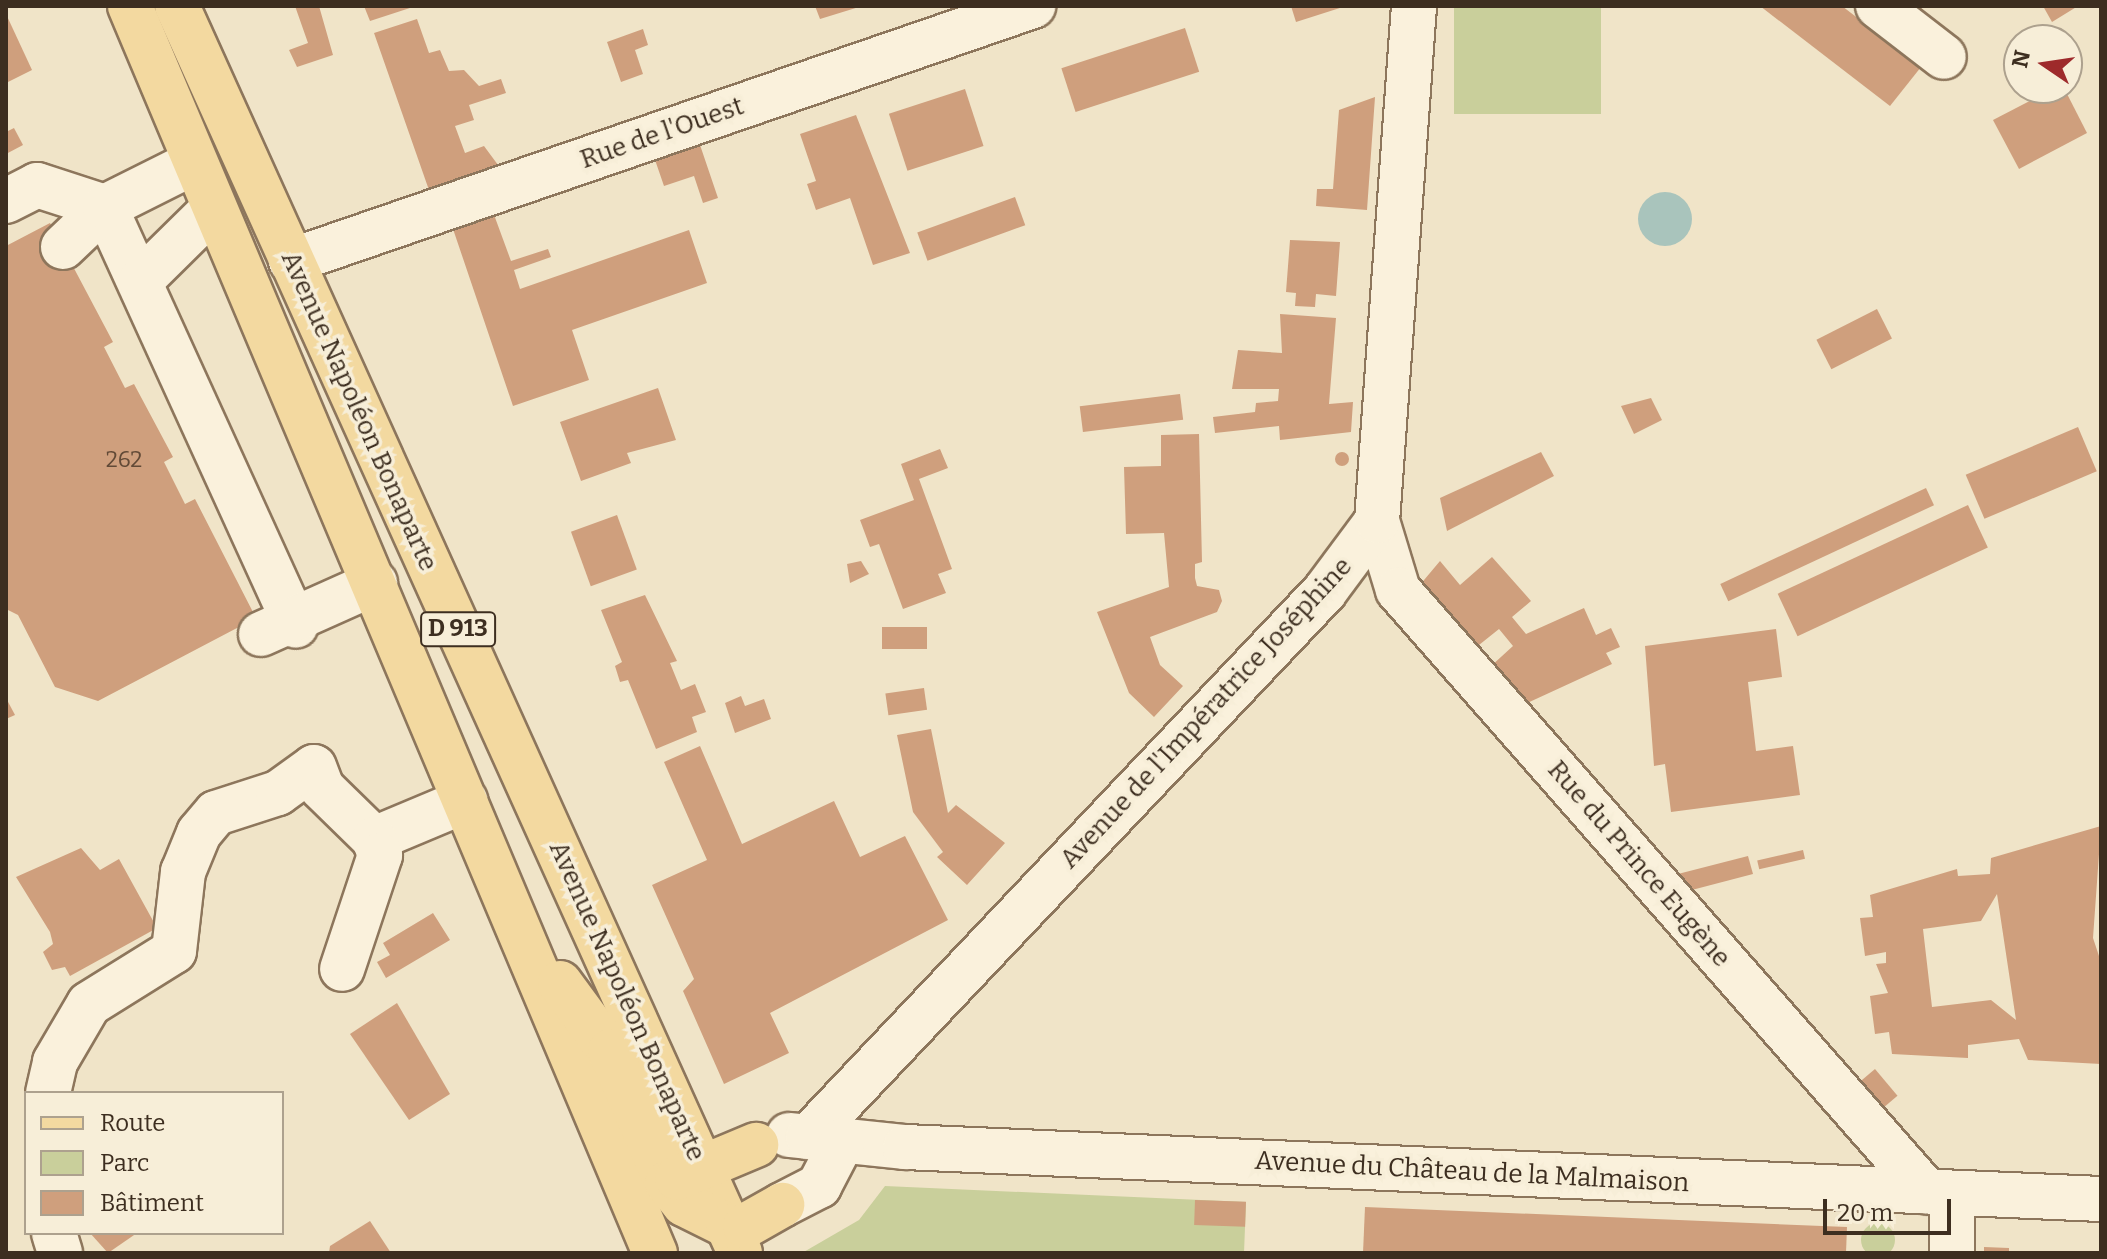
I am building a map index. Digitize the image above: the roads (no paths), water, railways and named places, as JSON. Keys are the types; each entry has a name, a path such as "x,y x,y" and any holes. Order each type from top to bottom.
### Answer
{"main road":[{"name":"Avenue Napoléon Bonaparte","path":"130,6 193,163 375,583 465,801 530,943 667,1183"},
{"name":"Avenue Napoléon Bonaparte","path":"177,6 291,261 667,1183 655,1253"},
{"path":"756,1145 667,1183 684,1204 734,1240 745,1226 782,1205"}],"street":[{"name":"Rue de l'Ouest","path":"291,261 943,21 1033,6"},
{"path":"1377,521 1414,6"},
{"path":"1878,6 1944,57"},
{"path":"63,247 105,207 193,163"},
{"path":"17,195 37,185 105,207 141,280 270,569 283,626 375,583"},
{"path":"141,280 213,209"},
{"name":"Avenue de l'Impératrice Joséphine","path":"782,1205 819,1186 826,1139 1325,591 1377,521"},
{"name":"Rue du Prince Eugène","path":"1377,521 1398,590 1939,1192"},
{"path":"270,569 375,583"},
{"path":"48,1091 55,1062 89,1004 174,951 183,872 216,813 278,793 314,767 322,788 374,839 381,868 342,969"},
{"path":"374,839 465,801"},
{"name":"Avenue du Château de la Malmaison","path":"756,1145 783,1135 2101,1199"},
{"path":"1939,1192 1952,1253"}],"water":[{"path":"1665,192 1684,200 1692,219 1684,238 1665,246 1646,238 1638,219 1646,200"}]}
